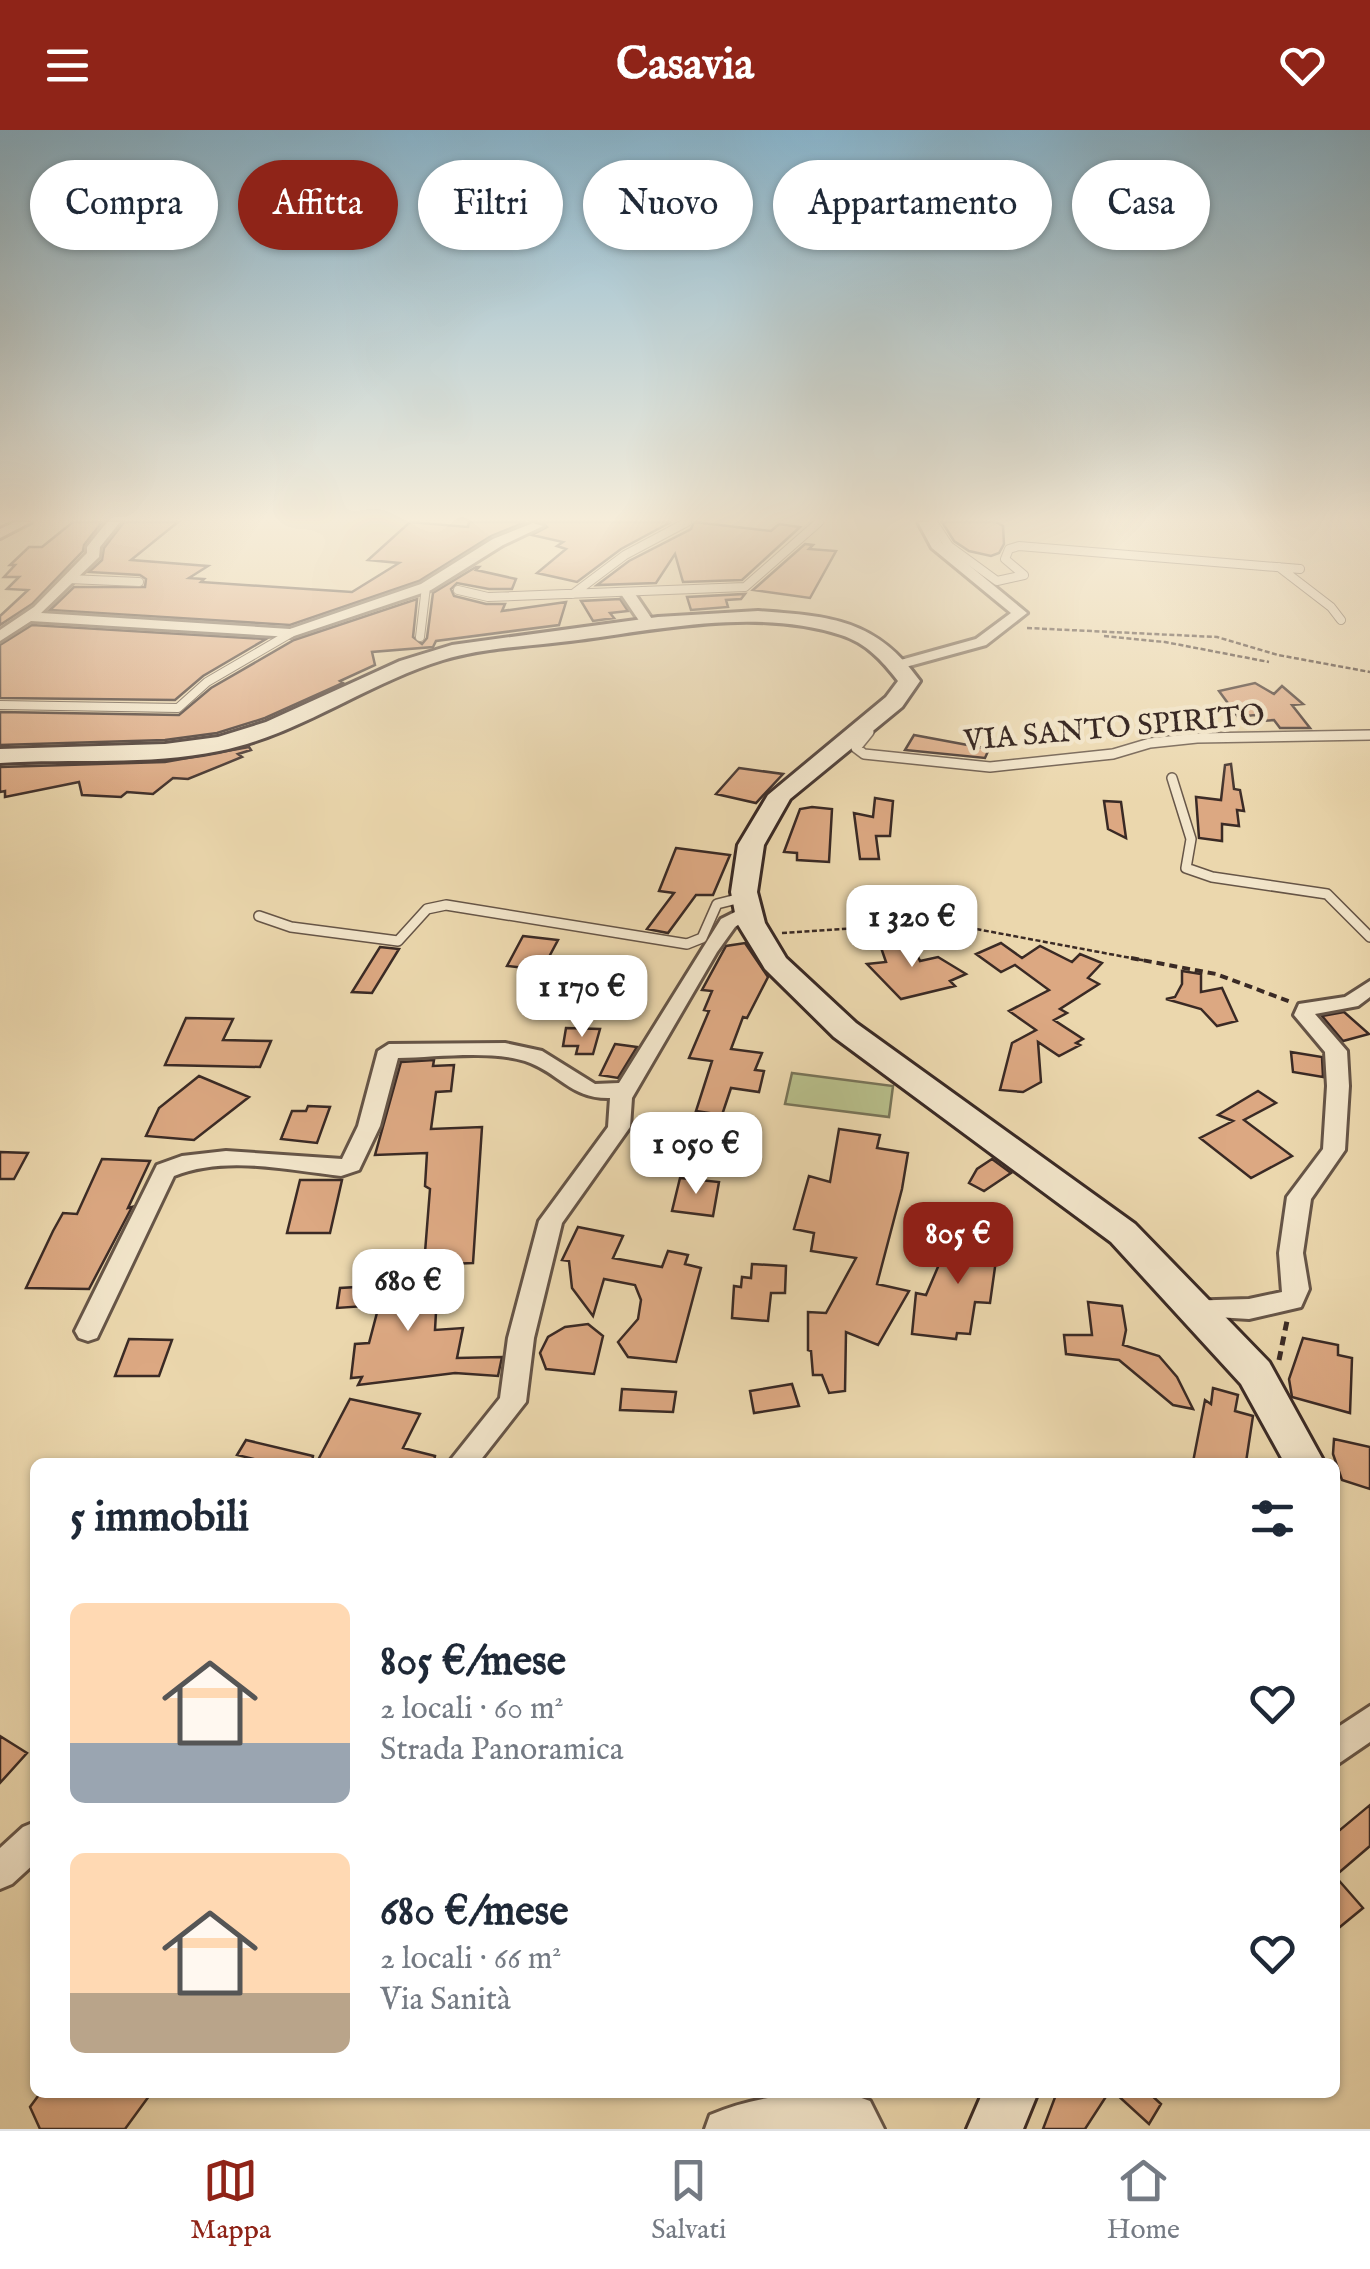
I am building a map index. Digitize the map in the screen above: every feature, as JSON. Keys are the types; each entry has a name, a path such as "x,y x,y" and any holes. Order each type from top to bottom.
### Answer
{"main road":[{"path":"0,756 52,751 154,752 221,744 279,724 370,680 436,655 745,615"},
{"path":"768,615 815,621 866,639 902,664 909,680 892,703 780,794 751,845 750,914 775,963 845,1030 1122,1233 1255,1373 1302,1458"},
{"path":"996,2129 1009,2098"}],"street":[{"path":"0,637 30,615"},
{"path":"75,615 292,633 344,615"},
{"path":"642,615 649,625"},
{"path":"902,664 982,642 1018,615"},
{"path":"467,1458 513,1402 521,1338 551,1221 619,1127 621,1098 708,951 728,923 750,914"},
{"path":"1193,1308 1249,1309 1288,1302 1296,1289 1291,1254 1299,1197 1334,1150 1336,1052 1308,1022 1306,1012 1351,1002 1370,986"},
{"path":"88,1331 165,1172 176,1165 221,1160 341,1168 351,1164 369,1126 388,1051 505,1050 534,1056 591,1091 626,1090"},
{"path":"1340,1746 1370,1722"},
{"path":"0,1872 30,1844"},
{"path":"724,2129 778,2116 826,2113 856,2116 865,2129"}],"lane":[{"path":"420,637 423,615"},
{"path":"1337,615 1341,620"},
{"path":"0,704 178,708 207,682 292,633"},
{"name":"VIA SANTO SPIRITO","path":"892,703 891,715 856,748 864,754 990,767 1112,754 1196,738 1370,735"},
{"path":"1172,778 1191,840 1186,868 1212,877 1328,894 1353,925 1370,937"},
{"path":"259,916 291,927 398,941 427,909 446,906 686,944 702,938 716,904 750,914"}],"path":[{"path":"1007,626 1165,642 1269,662"},
{"path":"1090,634 1217,637 1278,655 1370,672"},
{"path":"750,914 819,934 852,926 887,925 955,926 1019,933 1082,949 1224,975 1255,984 1306,1012"},
{"path":"1276,1370 1286,1340 1288,1302"}],"green space":[{"path":"792,1073 893,1086 889,1117 785,1104"}],"building":[{"path":"1,615 15,615 0,625"},
{"path":"135,615 318,615 290,625"},
{"path":"368,615 415,615 413,637 422,644 427,638 430,615 562,615 559,625 436,641 433,647 372,652 375,665 340,681 343,683 265,718 217,733 165,740 0,745 0,712 179,715 211,688 294,640"},
{"path":"590,615 614,618 593,621"},
{"path":"32,625 266,639 203,676 175,700 0,698 0,645"},
{"path":"1255,683 1274,694 1282,686 1303,704 1292,705 1310,728 1280,728 1274,720 1262,721 1255,715 1238,717 1219,691"},
{"path":"914,735 989,749 985,758 905,750"},
{"path":"249,747 251,750 238,754 242,757 188,779 173,778 153,794 82,795 79,782 5,797 5,791 0,792 0,767 165,762"},
{"path":"1231,764 1234,789 1240,790 1244,811 1237,810 1239,826 1222,824 1222,841 1199,838 1196,797 1221,800 1225,765"},
{"path":"739,768 783,774 756,803 716,794"},
{"path":"875,798 893,801 890,836 876,836 879,859 860,859 854,813 873,817"},
{"path":"1104,801 1121,802 1126,838 1108,829"},
{"path":"800,809 832,809 829,862 797,860 797,853 784,852"},
{"path":"676,848 730,855 713,895 696,895 668,933 647,929 674,893 659,891"},
{"path":"523,936 558,940 542,970 507,966"},
{"path":"909,937 920,961 938,957 966,974 950,981 955,986 901,999 867,964 886,962 878,939"},
{"path":"745,943 768,977 747,1018 743,1017 731,1049 762,1053 755,1070 764,1071 759,1092 731,1088 722,1115 696,1111 712,1061 689,1058 709,1011 704,1010 712,991 702,990 726,946"},
{"path":"1001,943 1022,958 1040,946 1072,962 1080,954 1102,963 1088,978 1099,984 1060,1009 1067,1013 1054,1020 1083,1039 1076,1043 1080,1045 1059,1056 1038,1042 1041,1082 1023,1092 1000,1090 1012,1043 1036,1030 1009,1011 1049,990 1015,965 1001,972 976,954"},
{"path":"380,947 399,949 372,993 352,992"},
{"path":"1182,971 1201,974 1201,992 1222,988 1237,1021 1217,1026 1201,1009 1166,999 1175,997 1182,984"},
{"path":"1344,1012 1369,1034 1343,1041 1322,1016"},
{"path":"186,1018 233,1019 223,1040 271,1041 260,1067 165,1065"},
{"path":"566,1028 600,1029 593,1054 576,1054 578,1046 563,1046"},
{"path":"615,1044 637,1047 618,1078 600,1075"},
{"path":"1291,1052 1322,1057 1323,1077 1293,1072"},
{"path":"434,1060 433,1066 454,1065 451,1091 436,1092 431,1129 482,1127 473,1263 424,1265 430,1189 425,1186 427,1153 375,1155 401,1062"},
{"path":"199,1076 249,1097 194,1140 146,1136 159,1108"},
{"path":"1258,1091 1276,1103 1244,1120 1292,1156 1251,1178 1200,1138 1233,1121 1218,1115"},
{"path":"308,1106 330,1107 317,1143 281,1139 292,1111 306,1111"},
{"path":"661,1115 704,1120 689,1161 643,1153"},
{"path":"839,1129 880,1135 877,1148 908,1153 877,1284 909,1291 878,1345 846,1332 845,1391 829,1393 822,1375 813,1375 808,1350 808,1312 826,1313 856,1258 811,1251 814,1233 794,1229 809,1176 830,1182"},
{"path":"0,1152 28,1153 14,1179 0,1179"},
{"path":"102,1159 150,1161 128,1208 132,1207 89,1289 26,1288 63,1213 77,1214"},
{"path":"992,1159 1011,1173 984,1191 969,1183 977,1169"},
{"path":"680,1178 719,1182 713,1216 672,1211"},
{"path":"300,1180 342,1180 330,1233 287,1233"},
{"path":"578,1227 623,1236 613,1258 662,1267 668,1251 688,1255 685,1264 701,1268 676,1362 628,1357 618,1342 638,1319 641,1300 635,1285 604,1279 593,1316 572,1288 569,1261 562,1260"},
{"path":"952,1234 1002,1238 1004,1260 996,1260 990,1303 975,1302 970,1334 957,1333 956,1339 912,1334 916,1293 926,1295"},
{"path":"752,1264 786,1266 785,1293 771,1293 768,1321 732,1318 734,1286 741,1287 742,1277 751,1278"},
{"path":"438,1277 435,1330 463,1328 457,1358 502,1357 498,1376 455,1373 358,1385 362,1377 351,1378 355,1344 369,1343 379,1305 337,1308 340,1288 373,1286 373,1279"},
{"path":"1088,1302 1122,1306 1126,1330 1123,1345 1159,1356 1177,1377 1193,1409 1173,1405 1119,1360 1066,1354 1064,1335 1092,1335"},
{"path":"588,1324 603,1336 594,1374 546,1369 540,1353 548,1337 565,1327"},
{"path":"1303,1338 1338,1345 1338,1355 1352,1358 1350,1413 1292,1397 1289,1379"},
{"path":"129,1339 172,1340 159,1376 115,1376"},
{"path":"792,1384 799,1406 754,1413 750,1391"},
{"path":"1213,1388 1238,1395 1235,1411 1253,1416 1247,1458 1194,1458 1205,1400 1211,1404"},
{"path":"622,1389 676,1392 673,1412 620,1410"},
{"path":"350,1399 420,1414 403,1448 435,1456 435,1458 319,1458"},
{"path":"1334,1439 1370,1447 1370,1489 1342,1480 1340,1458 1333,1454"},
{"path":"246,1440 313,1456 249,1458 237,1455"},
{"path":"0,1736 27,1753 0,1783"},
{"path":"1370,1805 1370,1846 1340,1872 1340,1830"},
{"path":"1340,1882 1363,1908 1340,1927"},
{"path":"37,2098 148,2098 125,2129 40,2129 30,2107"},
{"path":"1055,2098 1105,2098 1085,2129 1043,2129"},
{"path":"1121,2098 1154,2098 1161,2104 1149,2124"}]}
